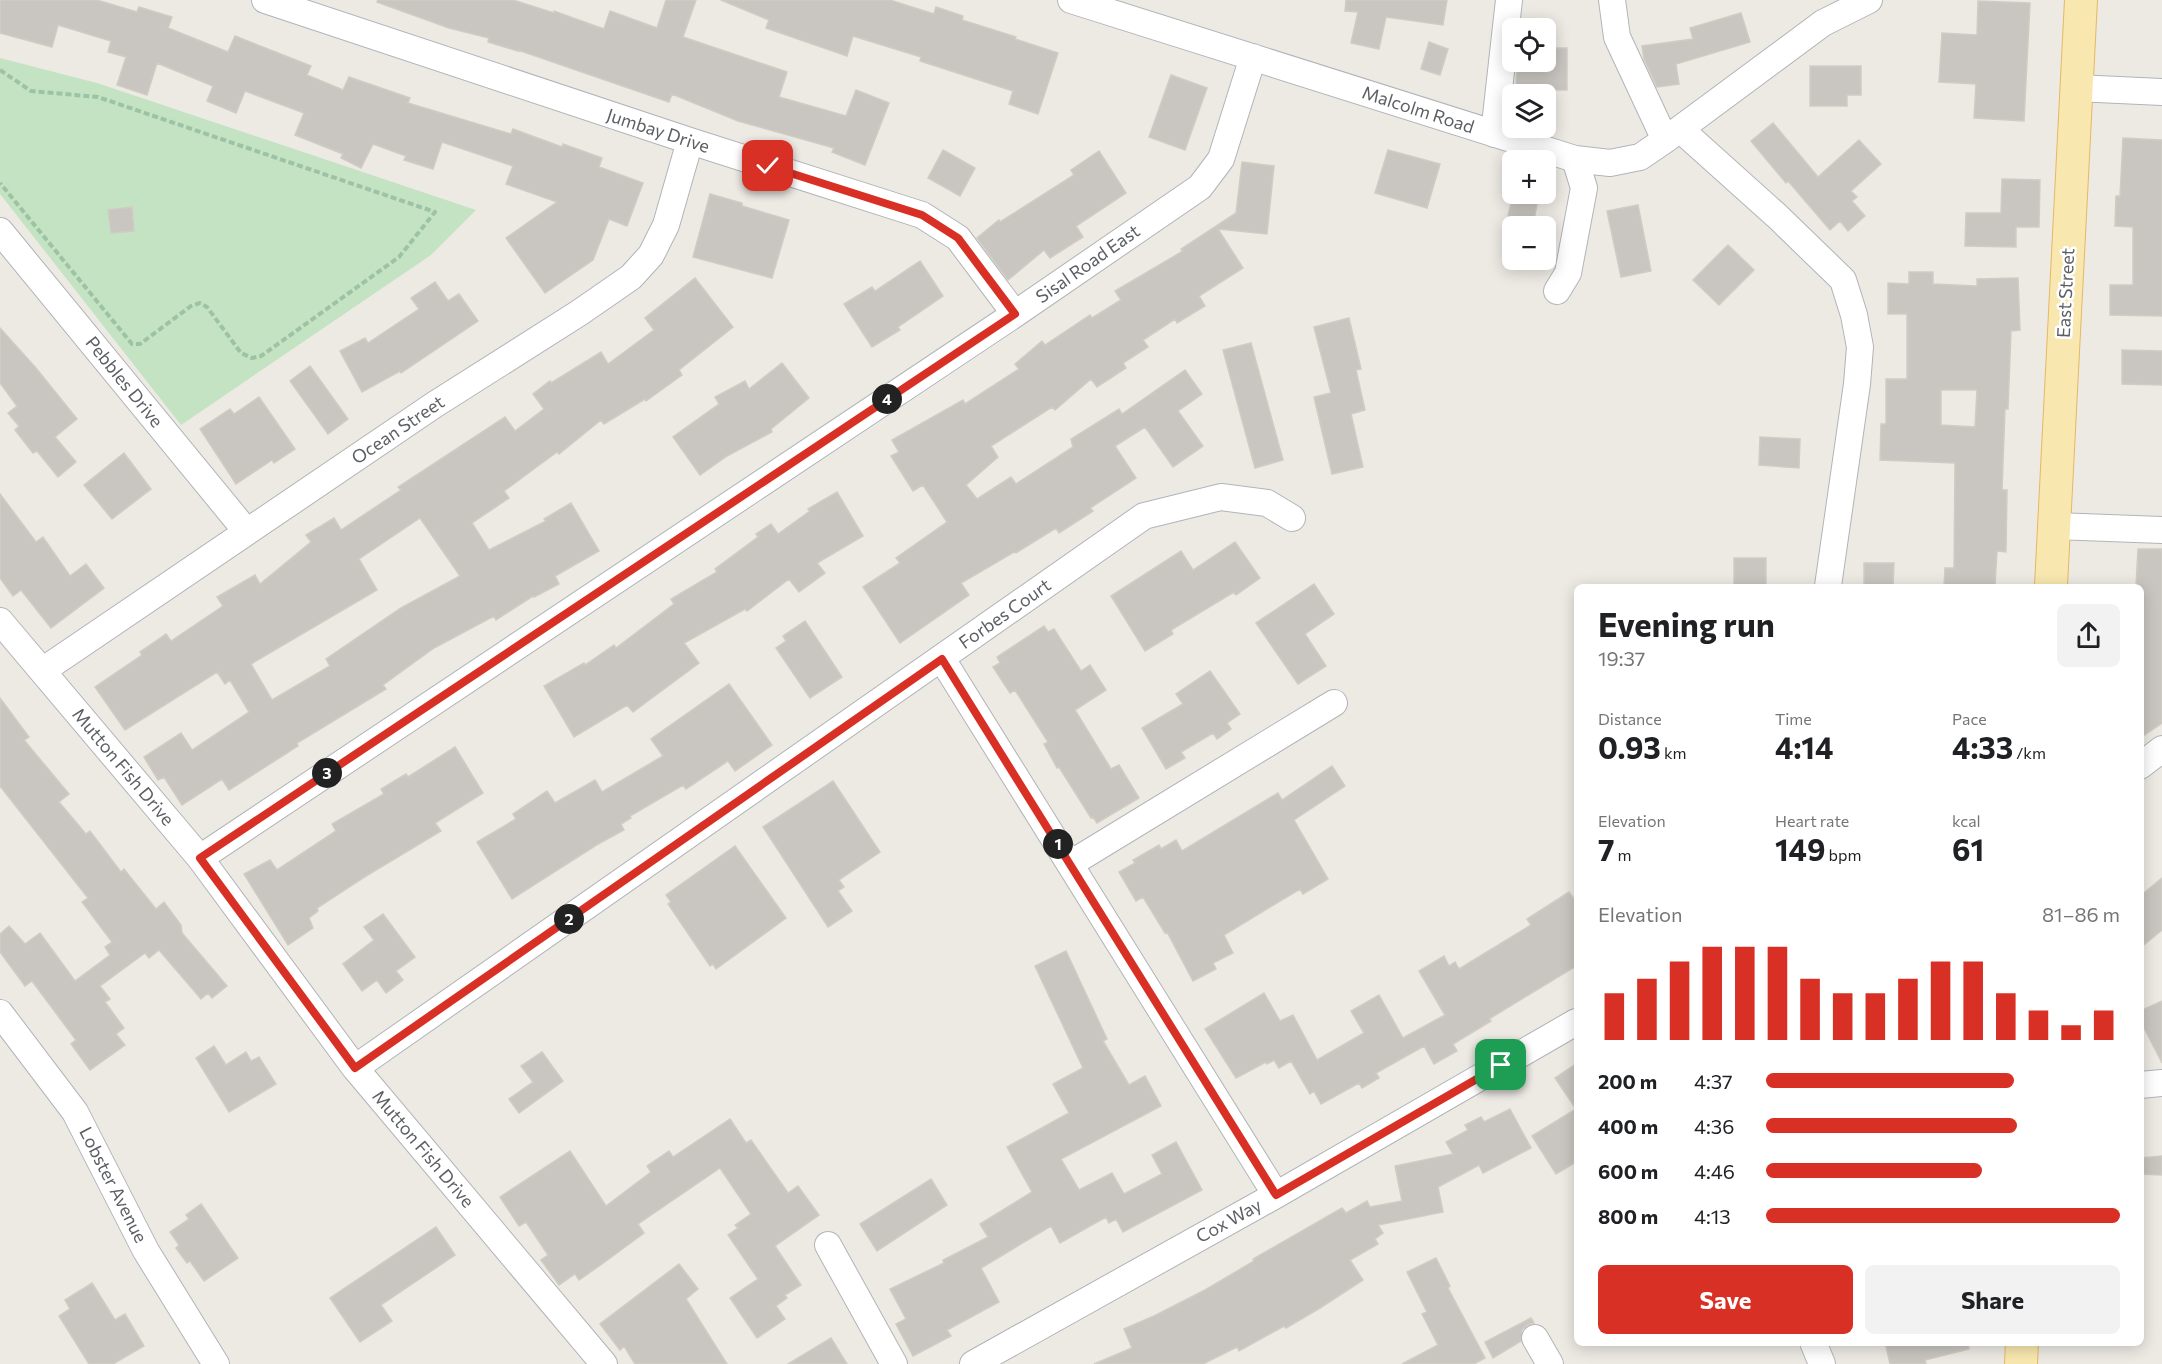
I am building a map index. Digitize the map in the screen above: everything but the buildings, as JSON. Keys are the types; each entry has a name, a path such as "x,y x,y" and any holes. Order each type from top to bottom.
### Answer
{"main road":[{"name":"East Street","path":"2051,584 2080,0"},
{"path":"2021,1364 2022,1346"}],"street":[{"name":"Jumbay Drive","path":"265,0 690,141 922,215 958,238 1015,314"},
{"path":"1494,134 1509,0"},
{"path":"1612,0 1617,37 1673,134 1777,216 1843,279 1854,315 1860,347 1857,384 1828,584"},
{"name":"Malcolm Road","path":"1078,1 1575,159 1610,163 1640,157 1673,134 1827,12 1869,0"},
{"name":"Sisal Road East","path":"200,858 1015,314 1200,187 1221,159 1252,57"},
{"path":"2076,88 2162,92"},
{"name":"Ocean Street","path":"42,671 434,405 579,313 631,277 651,255 666,225 690,141"},
{"path":"1557,291 1568,273 1584,188 1575,159"},
{"name":"Pebbles Drive","path":"0,231 247,532"},
{"name":"Forbes Court","path":"355,1068 1144,516 1221,497 1266,503 1292,518"},
{"path":"2055,526 2162,530"},
{"name":"Mutton Fish Drive","path":"0,621 200,858 355,1068 604,1364"},
{"path":"942,659 1276,1195"},
{"path":"1070,864 1334,704"},
{"path":"2144,763 2162,749"},
{"name":"Lobster Avenue","path":"0,1013 75,1112 146,1251 216,1364"},
{"name":"Cox Way","path":"973,1364 1276,1195 1574,1023"},
{"path":"2144,1085 2162,1083"},
{"path":"828,1245 894,1364"},
{"path":"1535,1338 1550,1364"},
{"path":"1815,1346 1822,1364"}],"path":[{"path":"0,70 32,91 98,97 435,212 399,257 261,356 252,357 241,353 207,307 200,303 191,306 140,344 132,344 0,183"}],"green space":[{"path":"0,58 97,83 476,210 431,255 181,425 0,194"}],"route":[{"path":"768,166 922,215 958,238 1015,314 200,858 355,1068 942,659 1276,1195 1501,1065"}]}
